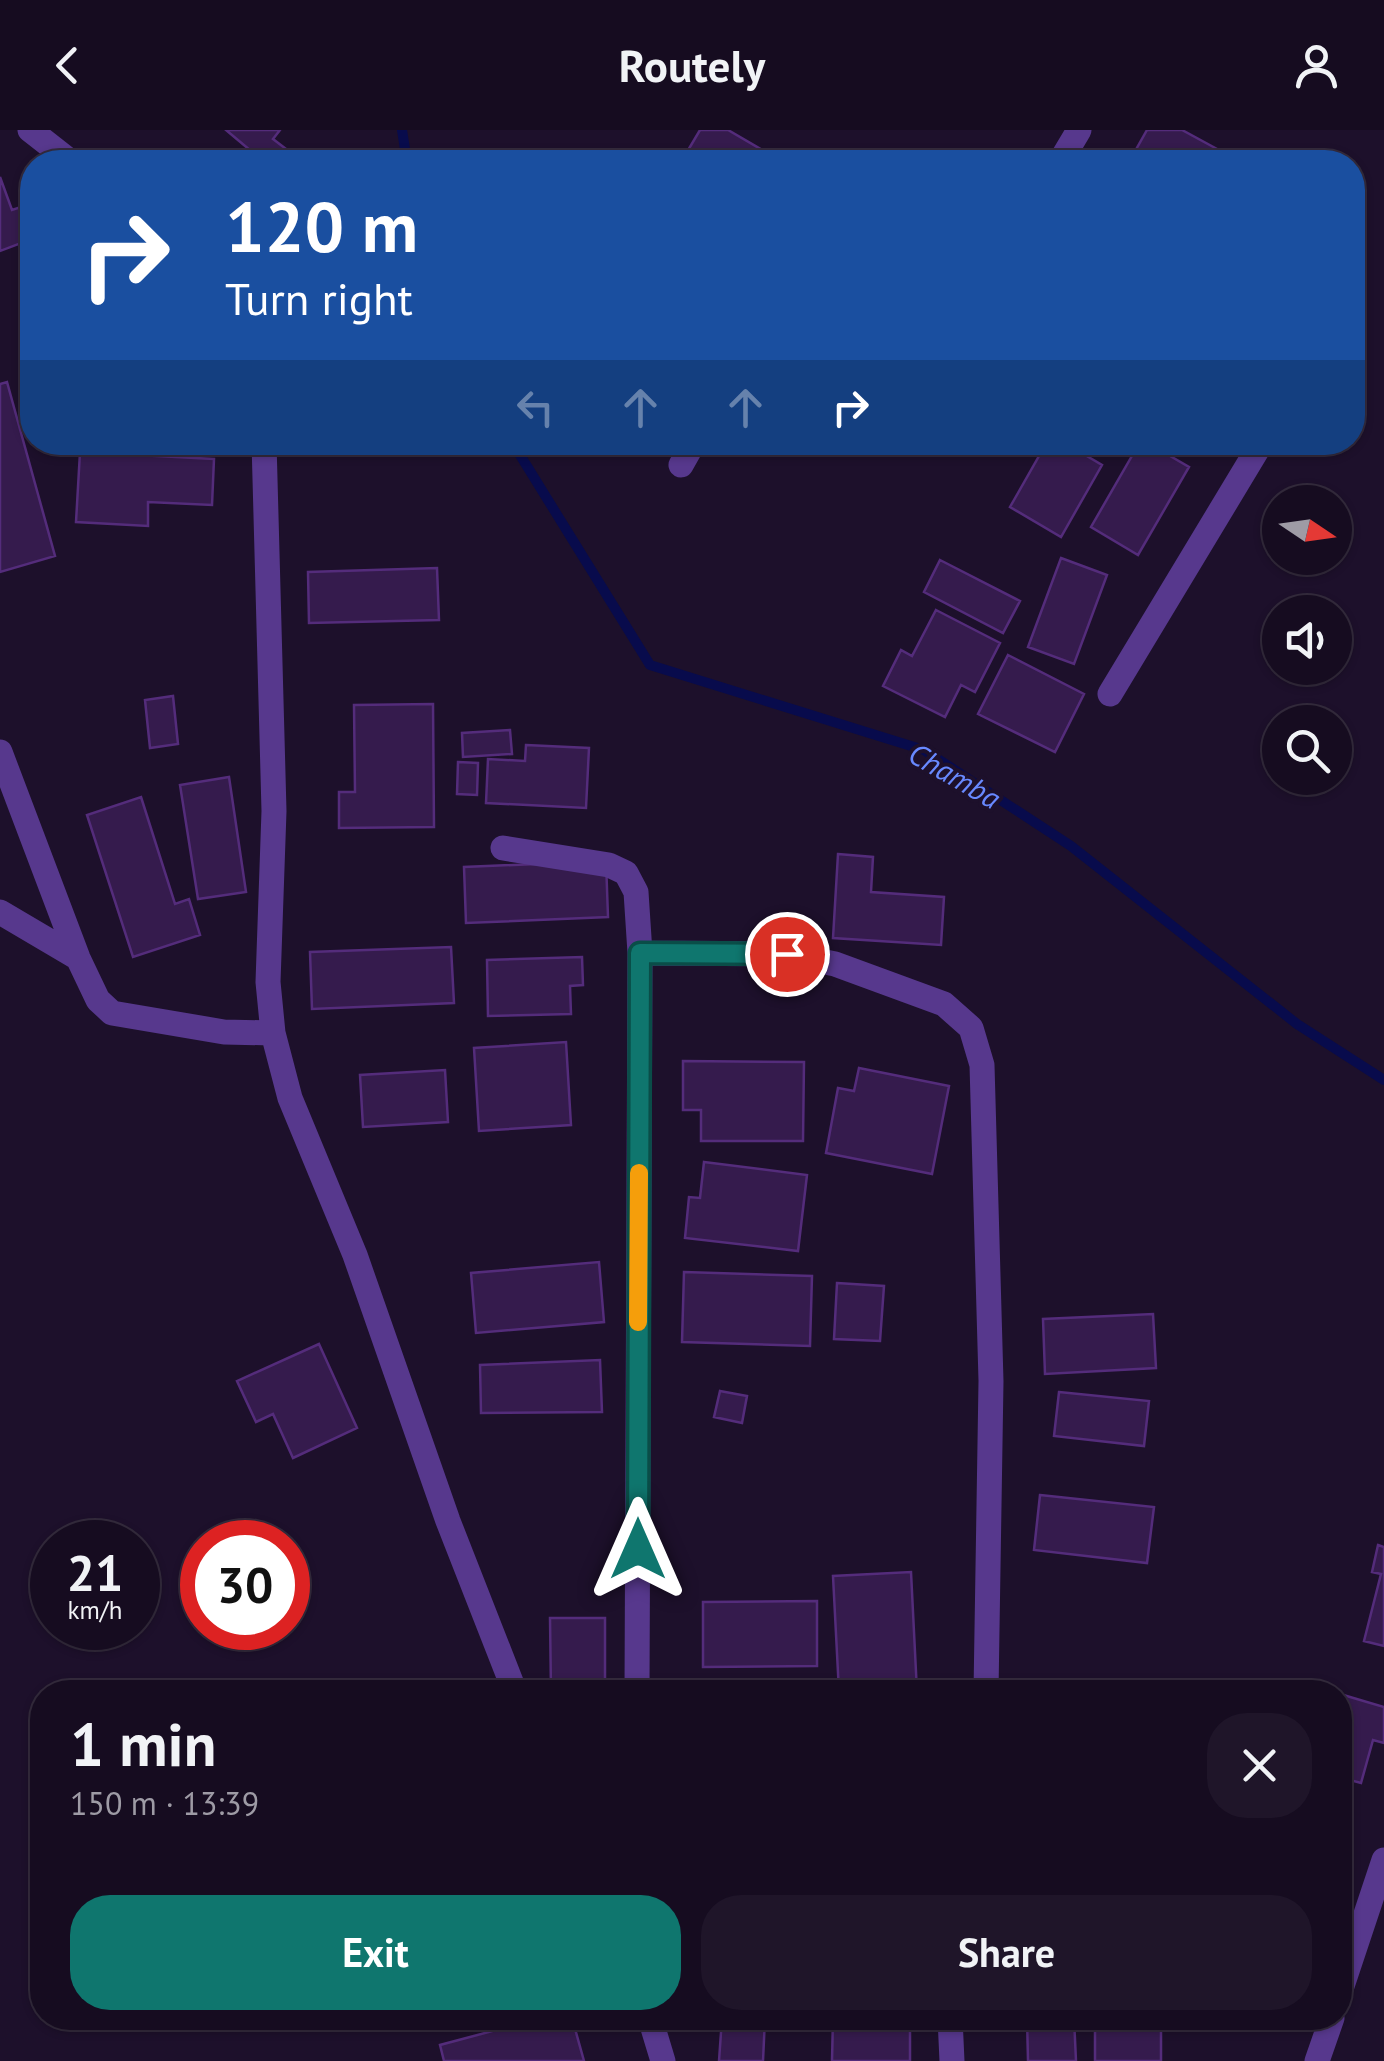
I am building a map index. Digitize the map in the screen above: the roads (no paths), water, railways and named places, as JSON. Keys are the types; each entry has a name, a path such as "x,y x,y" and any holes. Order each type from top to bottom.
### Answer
{"street":[{"path":"30,130 56,150"},
{"path":"264,455 274,811 268,982 274,1033 290,1098 355,1255 448,1521 510,1680"},
{"path":"1110,694 1254,455"},
{"path":"0,752 78,958 98,1000 112,1013 224,1032 274,1033"},
{"path":"503,848 609,865 626,873 636,892 640,953 637,1680"},
{"path":"0,912 78,958"},
{"path":"640,953 787,954 835,964 944,1004 972,1028 982,1065 991,1381 986,1680"},
{"path":"1352,1956 1384,1860"},
{"path":"653,2030 662,2061"},
{"path":"951,2030 952,2061"},
{"path":"1317,2061 1328,2030"}],"waterway":[{"name":"Chamba","path":"402,130 405,150"},
{"name":"Chamba","path":"520,455 650,665 924,750 1071,846 1297,1024 1384,1080"}]}
